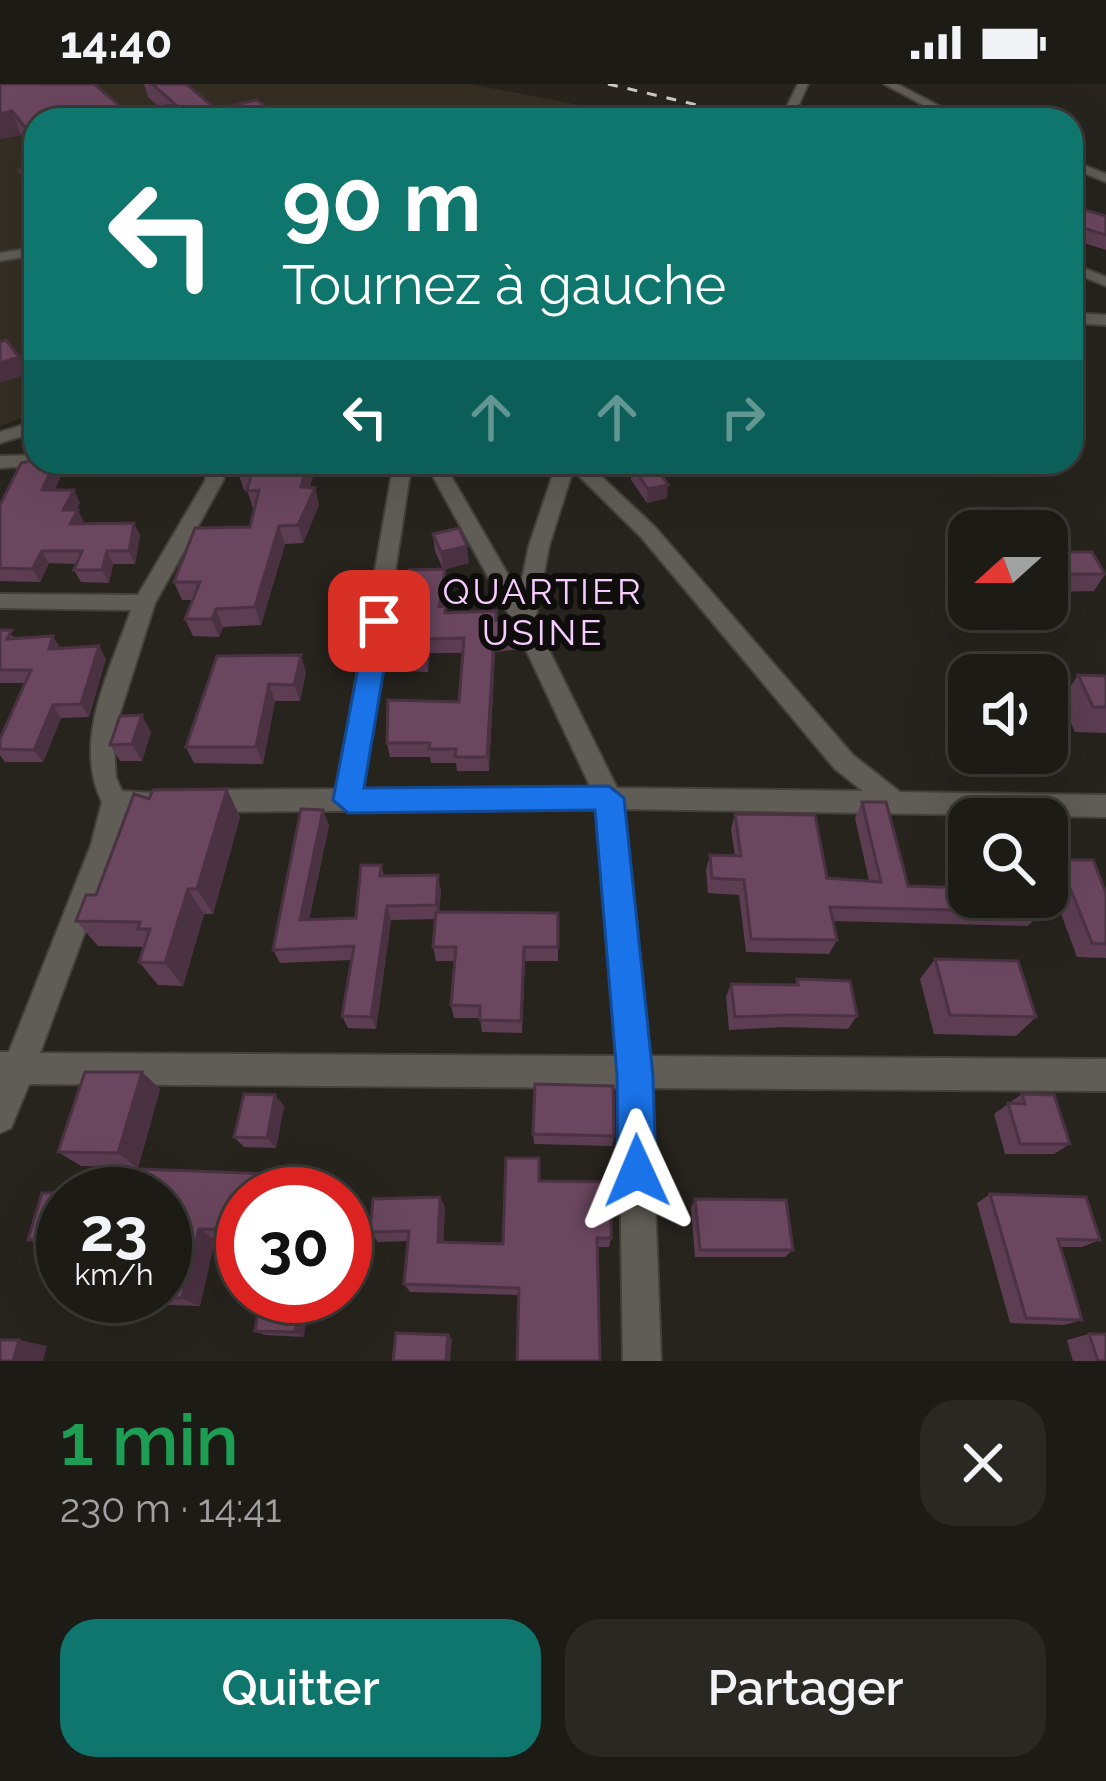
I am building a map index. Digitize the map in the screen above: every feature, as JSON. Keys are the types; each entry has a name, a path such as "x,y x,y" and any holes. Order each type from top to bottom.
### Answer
{"street":[{"path":"889,84 936,108"},
{"path":"0,1117 9,1068 104,845 115,802 103,778 100,735 144,603 215,474"},
{"path":"348,800 401,474"},
{"path":"441,474 524,622 609,798 635,1076 642,1361"},
{"path":"524,622 539,546 566,474"},
{"path":"584,474 648,532 844,762 893,801"},
{"path":"0,601 144,603"},
{"path":"115,802 893,801 1102,814"},
{"path":"9,1068 635,1076 1106,1075"}],"shaded area":[{"path":"44,84 470,84 595,108 24,108 24,417 0,426 0,98"}],"building":[{"path":"0,84 94,84 122,108 24,108 24,126 12,111 0,114"},
{"path":"152,84 186,84 215,108 154,108 175,104"},
{"path":"257,100 268,108 221,108"},
{"path":"1083,209 1106,216 1106,235 1083,228"},
{"path":"6,340 19,357 0,363 0,342"},
{"path":"21,463 24,474 49,474 42,490 74,490 63,510 78,510 70,524 134,523 129,551 107,551 102,570 74,570 82,551 42,551 32,569 0,568 0,505"},
{"path":"251,474 305,474 301,487 315,488 298,525 279,526 255,607 216,609 212,619 185,619 200,582 174,582 195,528 250,527 259,490 247,491"},
{"path":"638,474 661,474 668,485 648,489"},
{"path":"459,528 467,546 441,552 433,534"},
{"path":"1068,552 1092,552 1105,574 1068,574"},
{"path":"445,569 439,607 445,606 445,613 496,611 496,620 512,618 520,634 494,638 487,757 455,757 456,749 429,749 430,743 387,743 388,700 459,702 464,638 428,639 426,657 394,657 397,639 417,639 415,591 406,591 409,570"},
{"path":"0,630 12,630 7,639 53,636 49,649 99,646 81,704 53,705 34,750 0,749 0,739 31,670 0,670"},
{"path":"301,655 294,685 269,684 256,747 186,747 217,656"},
{"path":"1078,675 1106,676 1106,707 1093,707"},
{"path":"142,715 132,744 110,745 120,716"},
{"path":"227,789 197,889 188,889 165,963 139,962 150,929 138,929 140,922 76,921 86,895 96,895 134,794 149,799 153,790"},
{"path":"862,802 886,802 908,886 948,887 948,910 830,907 837,940 751,939 744,880 712,878 710,855 741,856 735,814 815,815 827,878 881,882"},
{"path":"301,809 323,810 300,920 356,918 361,865 381,865 380,876 438,875 436,905 387,906 371,1017 342,1016 354,946 273,950"},
{"path":"1068,860 1093,860 1106,893 1106,944 1092,943 1068,883"},
{"path":"436,912 558,913 558,947 524,947 521,1021 480,1020 480,1006 451,1005 456,947 433,947"},
{"path":"935,959 1018,961 1036,1017 950,1015"},
{"path":"797,979 850,981 857,1016 735,1017 731,984 798,985"},
{"path":"85,1072 142,1072 118,1153 58,1152"},
{"path":"535,1084 613,1086 614,1136 533,1134"},
{"path":"244,1094 275,1095 267,1138 234,1137"},
{"path":"1022,1094 1054,1095 1070,1144 1020,1144 1008,1103 1025,1104"},
{"path":"506,1158 539,1158 539,1181 611,1182 611,1238 597,1238 600,1361 517,1361 519,1288 404,1284 409,1231 372,1232 373,1199 440,1197 438,1242 503,1244"},
{"path":"192,1171 216,1172 216,1229 199,1229 192,1257"},
{"path":"990,1194 1086,1197 1100,1240 1058,1239 1082,1320 1026,1318"},
{"path":"695,1199 786,1200 793,1250 700,1250"},
{"path":"36,1213 36,1240 28,1240"},
{"path":"256,1323 296,1323 295,1332 255,1331"},
{"path":"396,1333 448,1335 446,1361 393,1361"},
{"path":"1089,1334 1106,1334 1106,1361 1098,1361"},
{"path":"0,1340 19,1340 13,1361 0,1361"}],"railway":[{"path":"608,84 710,108"}],"district":[{"name":"QUARTIER USINE","path":"543,612"}],"route":[{"path":"379,621 348,800 609,798 635,1076 637,1171"}]}
